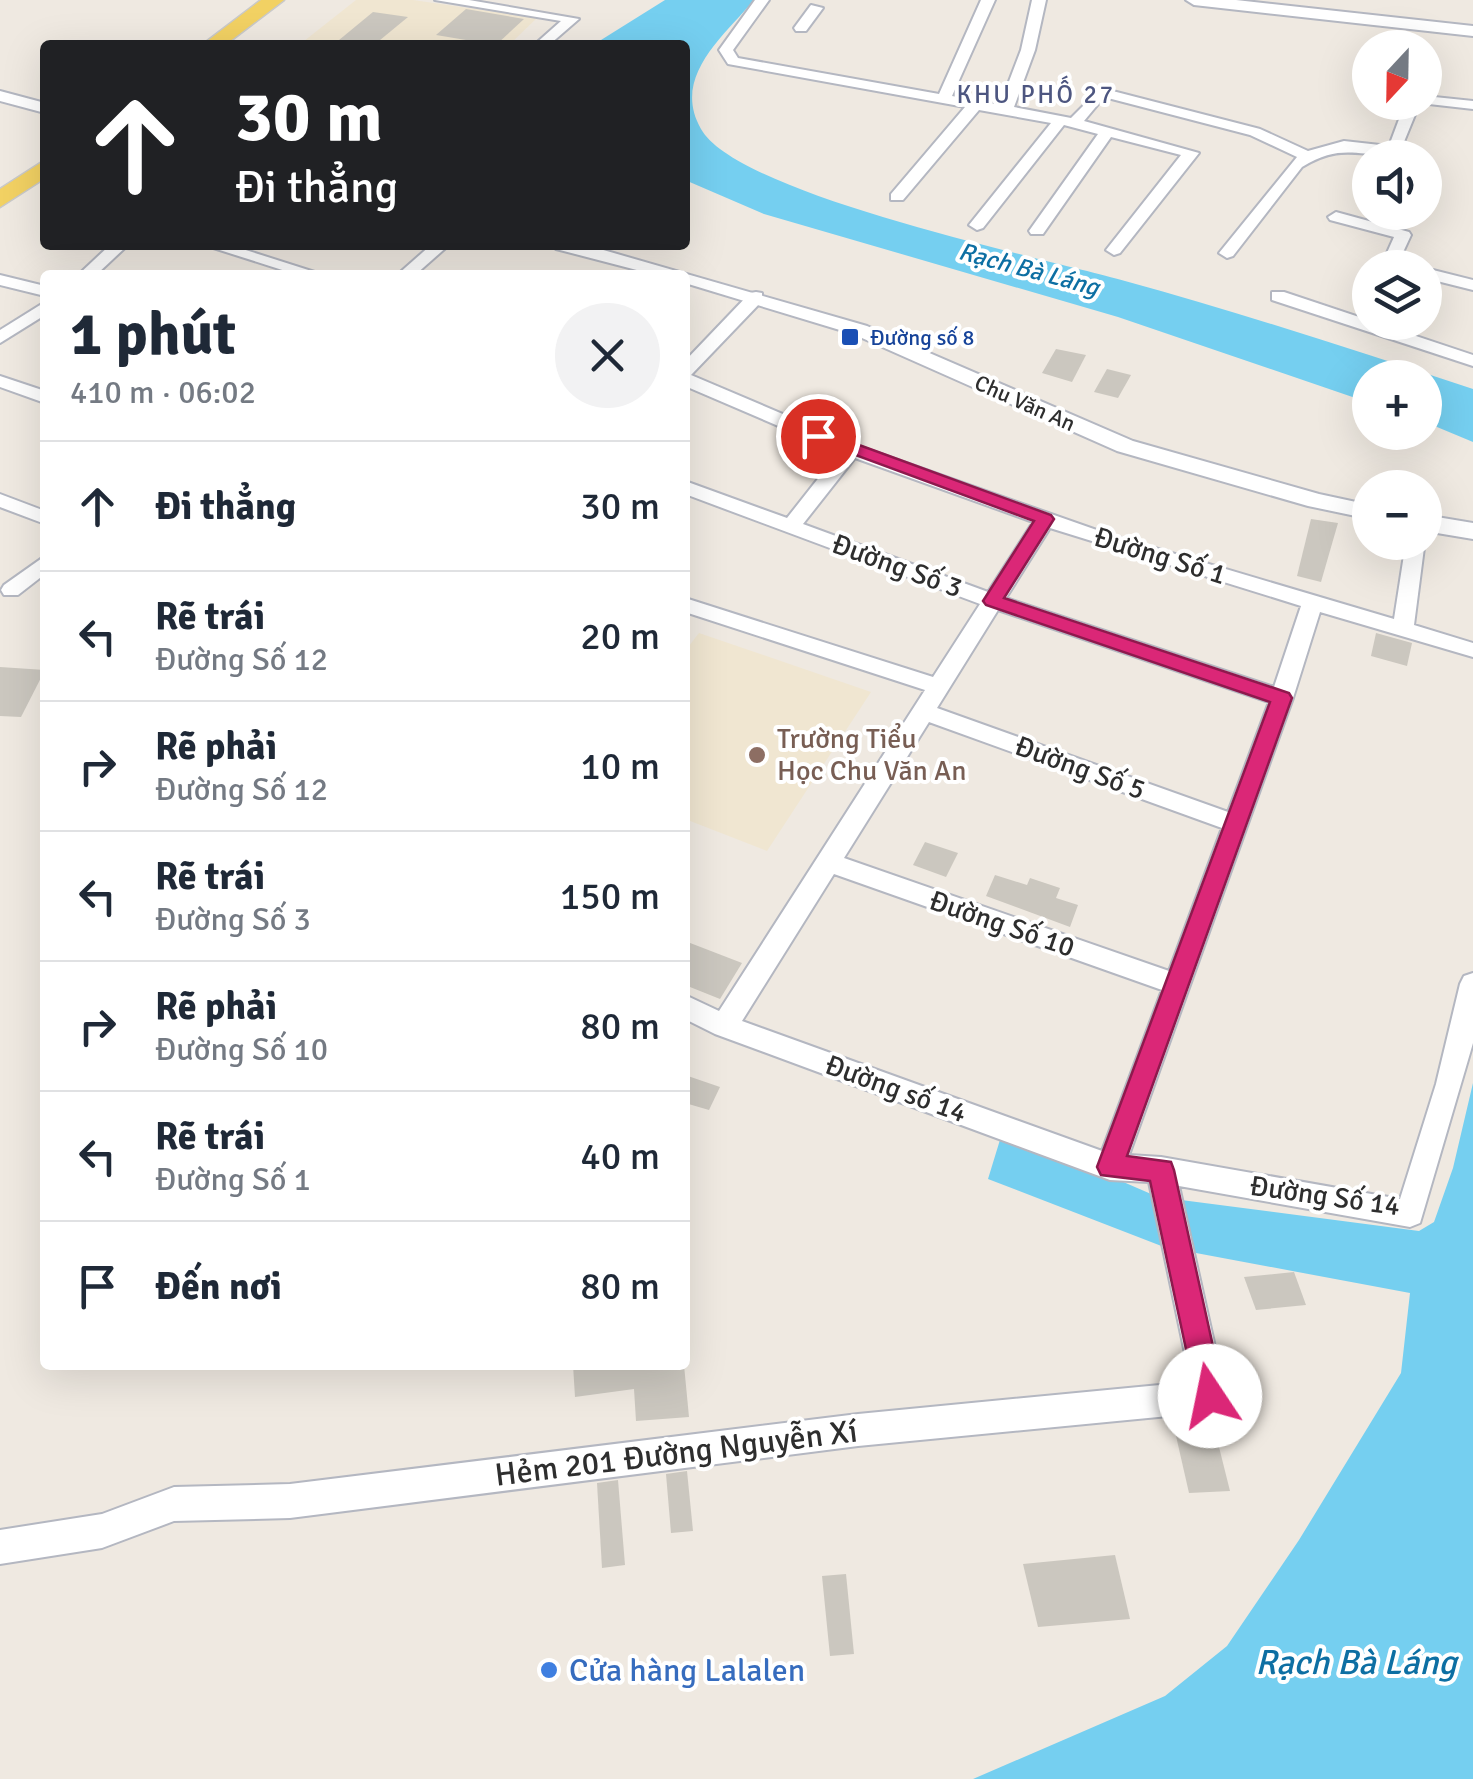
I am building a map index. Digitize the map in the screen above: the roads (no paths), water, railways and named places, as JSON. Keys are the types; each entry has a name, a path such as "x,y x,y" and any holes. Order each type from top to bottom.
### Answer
{"main road":[{"path":"219,40 274,0"},
{"path":"0,200 40,171"}],"street":[{"path":"442,0 522,5 572,19 547,40"},
{"path":"762,0 726,50 733,62 1067,122 1191,153 1114,250"},
{"path":"942,100 988,0"},
{"path":"1005,112 1028,50 1039,0"},
{"path":"1194,0 1303,6 1473,30"},
{"path":"801,28 816,8"},
{"path":"977,225 1067,122 1101,92 1255,132 1308,156"},
{"path":"0,96 40,107"},
{"path":"1442,102 1473,105"},
{"path":"897,197 974,106"},
{"path":"1226,254 1297,164 1342,143 1394,151 1406,120"},
{"path":"1037,231 1107,132"},
{"path":"1336,217 1404,235 1397,250"},
{"path":"92,270 114,250"},
{"path":"229,250 299,270"},
{"path":"411,270 435,250"},
{"name":"Chu Văn An","path":"581,250 659,270"},
{"path":"1442,277 1473,285"},
{"name":"Chu Văn An","path":"690,278 860,330 1124,446 1352,508"},
{"path":"0,280 40,290"},
{"path":"1278,296 1473,361"},
{"path":"690,366 756,297"},
{"path":"0,338 40,310"},
{"path":"0,381 40,394"},
{"name":"Đường Số 1","path":"690,381 851,450 1045,519 1473,650"},
{"path":"791,526 851,450"},
{"name":"Đường Số 3","path":"690,489 993,601 1282,698"},
{"path":"0,500 40,516"},
{"path":"724,1026 1045,519"},
{"path":"1442,526 1473,531"},
{"path":"1403,629 1413,560"},
{"path":"11,590 40,567"},
{"path":"1110,1167 1282,698 1312,603"},
{"path":"690,607 939,687"},
{"name":"Đường Số 5","path":"923,711 1236,824"},
{"name":"Đường Số 10","path":"828,862 1176,986"},
{"name":"Đường Số 14","path":"1161,1170 1410,1214 1450,1084 1473,984"},
{"name":"Đường số 14","path":"690,1009 724,1026 1110,1167 1161,1170"},
{"name":"Hẻm 201 Đường Nguyễn Xí","path":"0,1547 102,1531 174,1504 290,1502 858,1430 1210,1396 1182,1250 1161,1170"}],"water":[{"name":"Rạch Bà Láng","path":"665,0 754,0 705,59 692,92 693,110 701,129 727,154 771,177 896,221 1169,293 1383,360 1352,360 1352,397 1118,317 764,214 690,182 690,40 601,40"},
{"name":"Rạch Bà Láng","path":"1442,379 1473,389 1473,442 1442,429"},
{"name":"Rạch Bà Láng","path":"1473,1083 1473,1779 973,1779 1165,1696 1227,1646 1299,1540 1401,1373 1410,1293 1164,1247 988,1179 1003,1130 1158,1197 1419,1231 1434,1222 1453,1168"}],"place":[{"name":"Đường số 8","path":"850,337"},
{"name":"Trường Tiểu Học Chu Văn An","path":"757,755"},
{"name":"Cửa hàng Lalalen","path":"549,1670"}],"district":[{"name":"KHU PHỐ 27","path":"1036,94"}]}
